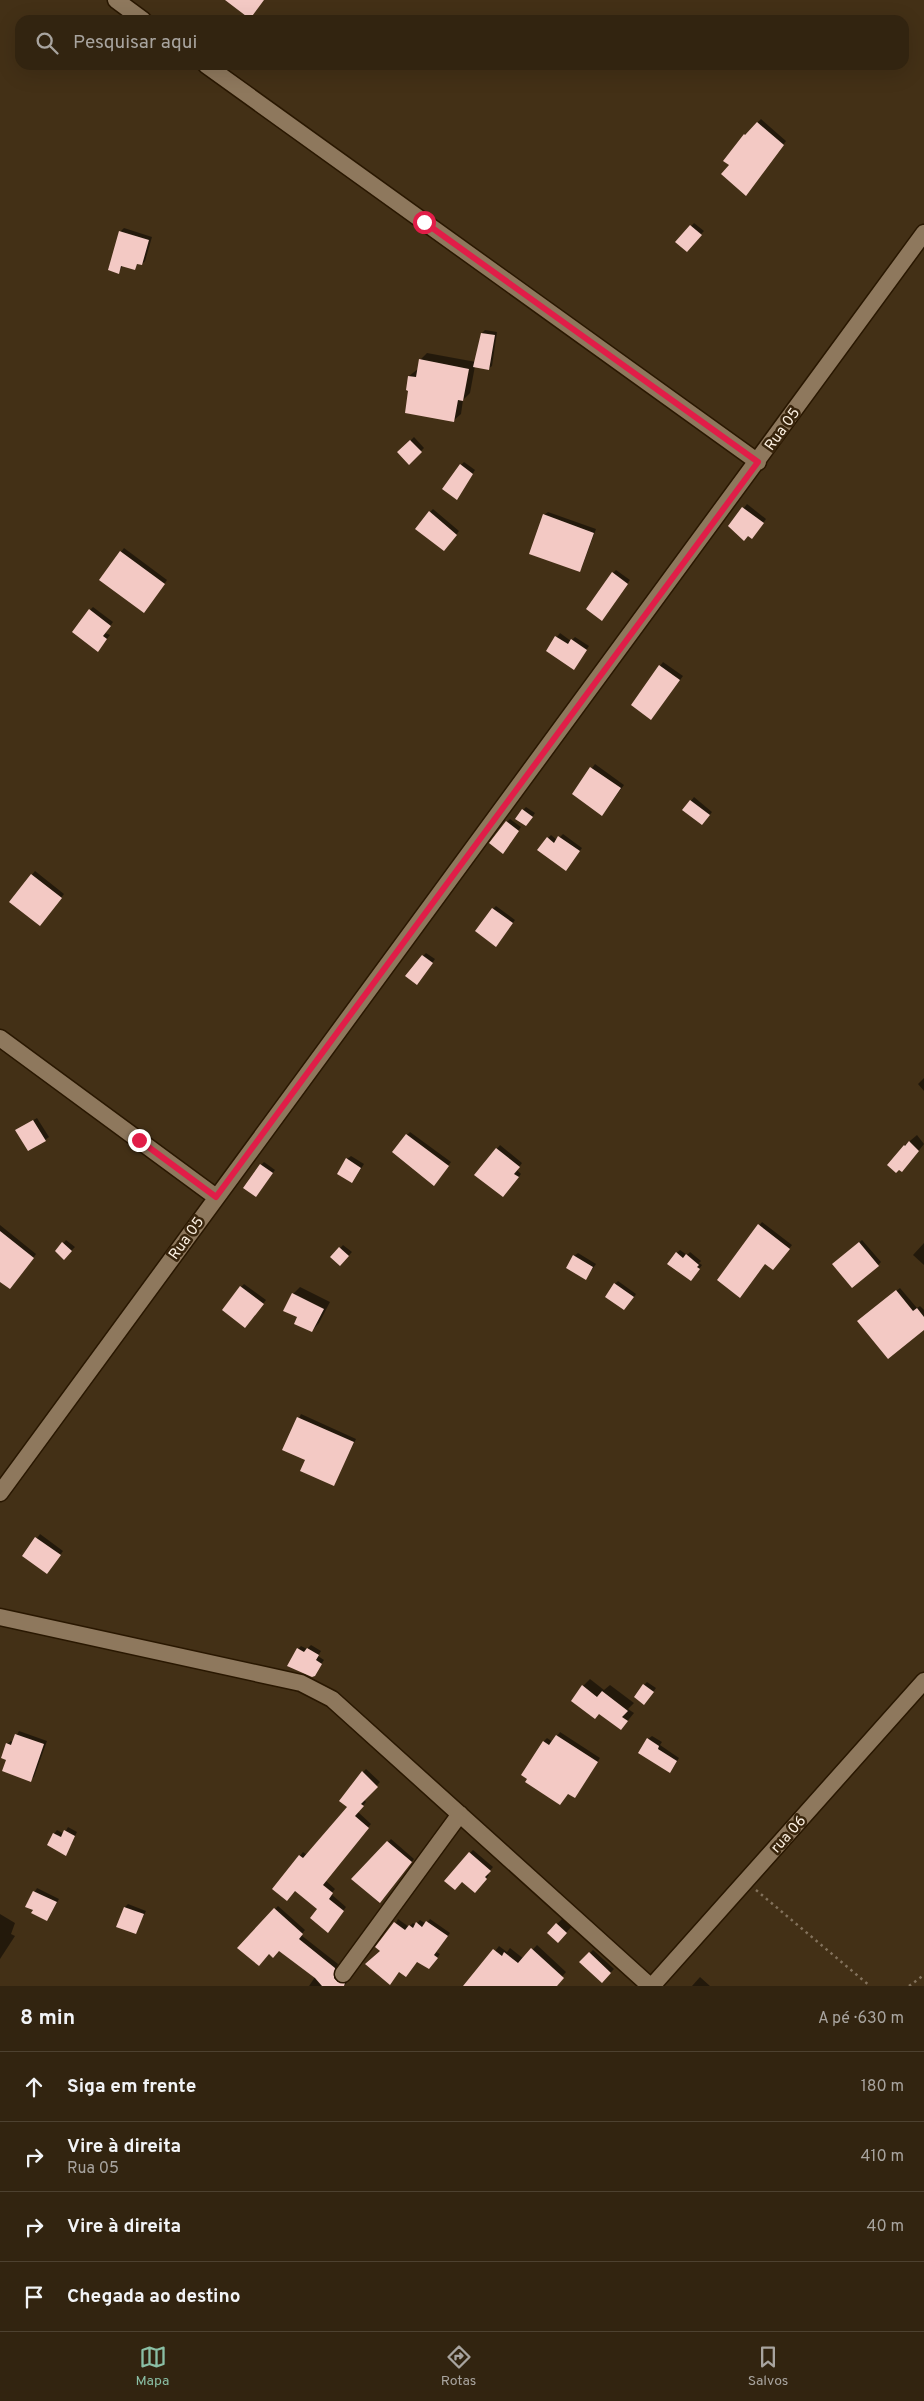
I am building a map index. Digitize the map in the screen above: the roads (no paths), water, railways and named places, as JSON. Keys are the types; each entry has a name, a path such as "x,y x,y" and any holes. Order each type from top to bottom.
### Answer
{"street":[{"path":"116,0 136,15"},
{"path":"213,70 758,462"},
{"name":"Rua 05","path":"0,1493 758,462 924,233"},
{"path":"0,1038 216,1197"},
{"path":"0,1617 301,1683 332,1699 651,1986"},
{"name":"rua 06","path":"651,1986 924,1681"},
{"path":"343,1974 460,1814"}]}
